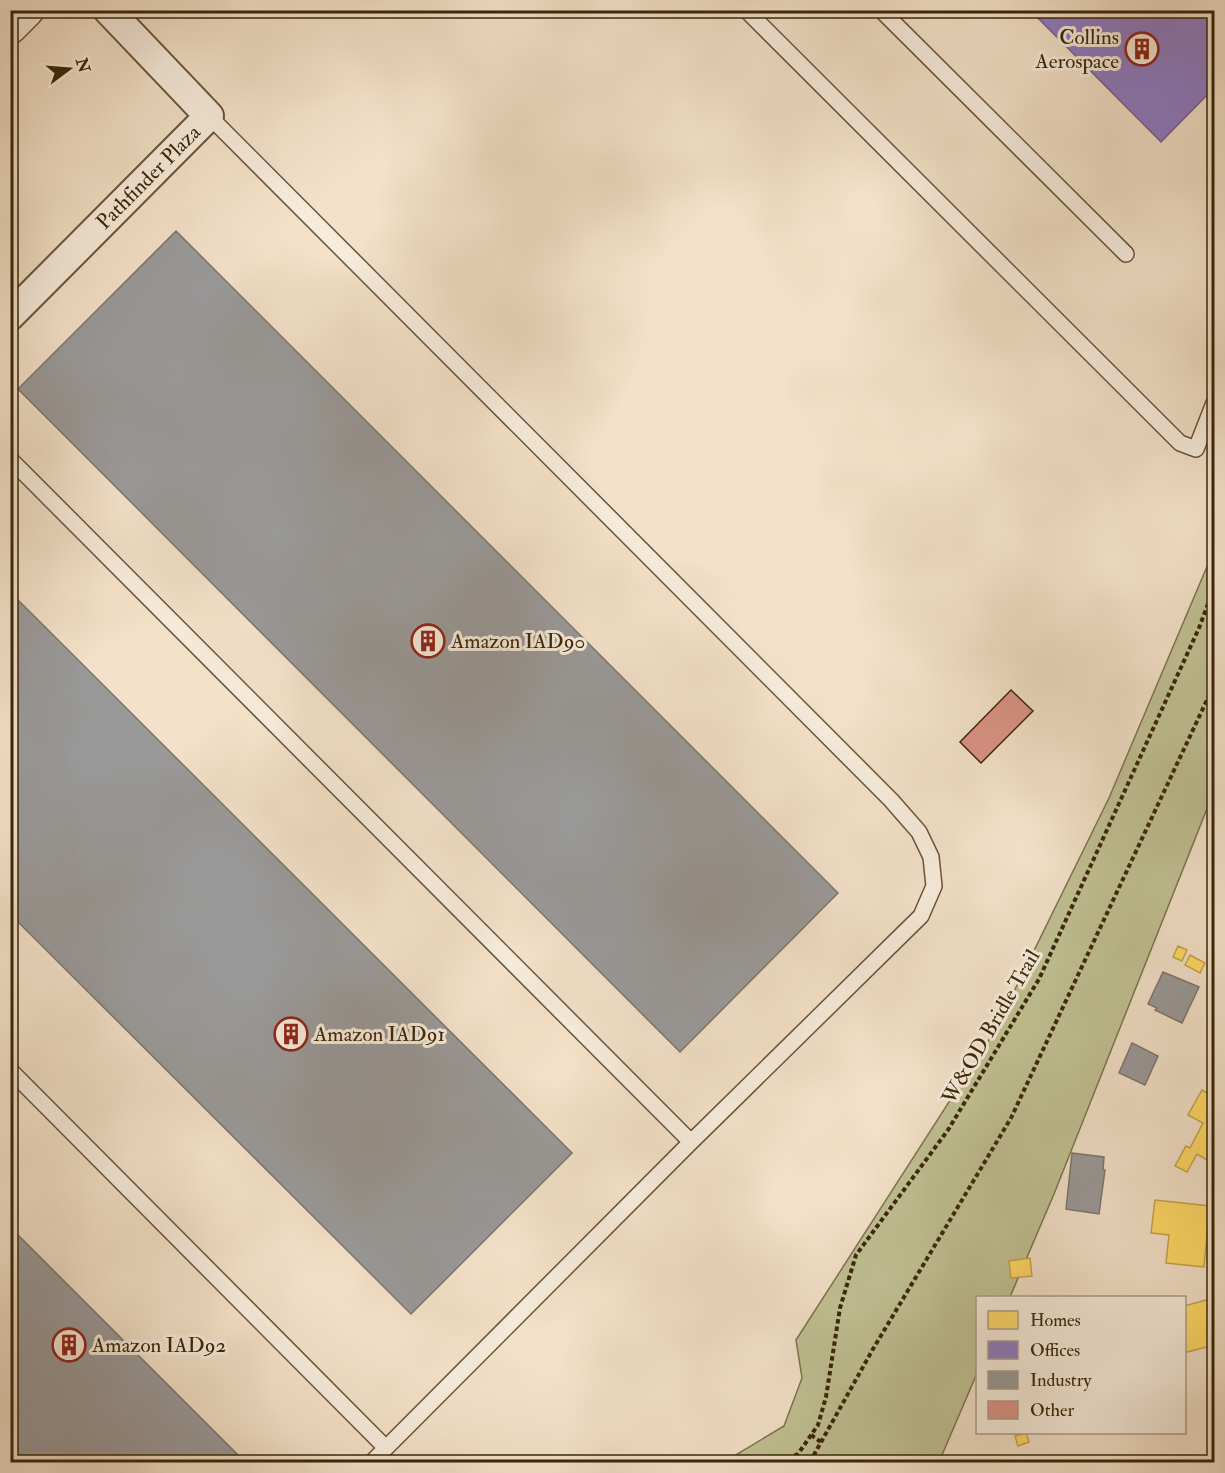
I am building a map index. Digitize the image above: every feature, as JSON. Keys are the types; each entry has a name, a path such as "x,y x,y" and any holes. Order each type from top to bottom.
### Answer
{"street":[{"path":"10,27 27,10"},
{"name":"Pathfinder Plaza","path":"10,316 209,116 108,10"}],"lane":[{"path":"746,10 1180,443 1196,449 1215,403"},
{"path":"880,10 1126,254"},
{"path":"209,116 891,800 918,832 931,857 934,886 921,916 691,1142 372,1462"},
{"path":"10,459 691,1142"},
{"path":"10,1070 386,1448"}],"path":[{"name":"W&OD Bridle Trail","path":"781,1462 798,1454 818,1425 826,1397 840,1308 856,1255 948,1130 1039,979 1215,588"},
{"path":"810,1462 873,1348 1011,1118 1215,686"},
{"path":"811,1435 821,1442"}],"green space":[{"path":"1214,550 1214,791 1054,1194 1010,1296 976,1296 976,1375 939,1462 724,1462 784,1426 802,1378 796,1340 994,1032 1109,798"}],"building: Homes":[{"path":"1178,946 1187,950 1182,961 1173,957"},
{"path":"1190,955 1205,963 1200,973 1185,965"},
{"path":"1202,1090 1214,1097 1214,1164 1197,1154 1187,1172 1175,1166 1186,1146 1190,1148 1203,1123 1188,1115"},
{"path":"1155,1200 1210,1206 1204,1267 1166,1263 1169,1235 1151,1233"},
{"path":"1030,1258 1032,1276 1011,1278 1009,1261"},
{"path":"1210,1299 1214,1316 1214,1345 1186,1352 1186,1305"},
{"path":"1026,1434 1029,1442 1018,1446 1015,1436"},
{"path":"1214,1434 1214,1462 1205,1461"}],"building: Offices":[{"name":"Collins Aerospace","path":"1030,10 1214,10 1214,88 1161,142"}],"building: Industry":[{"name":"Amazon IAD90","path":"176,231 838,893 680,1052 18,389"},
{"name":"Amazon IAD91","path":"10,592 572,1153 411,1314 10,914"},
{"path":"1163,972 1199,987 1182,1023 1155,1010 1157,1008 1148,1004"},
{"path":"1132,1043 1158,1056 1145,1085 1119,1073"},
{"path":"1072,1153 1104,1157 1103,1170 1105,1170 1099,1214 1066,1209"},
{"name":"Amazon IAD92","path":"10,1227 245,1462 10,1462"}],"building: Other":[{"path":"1011,690 1033,711 981,763 960,742"}],"place":[{"name":"Collins Aerospace","path":"1142,49"},
{"name":"Amazon IAD90","path":"428,641"},
{"name":"Amazon IAD91","path":"291,1034"},
{"name":"Amazon IAD92","path":"69,1345"}]}
